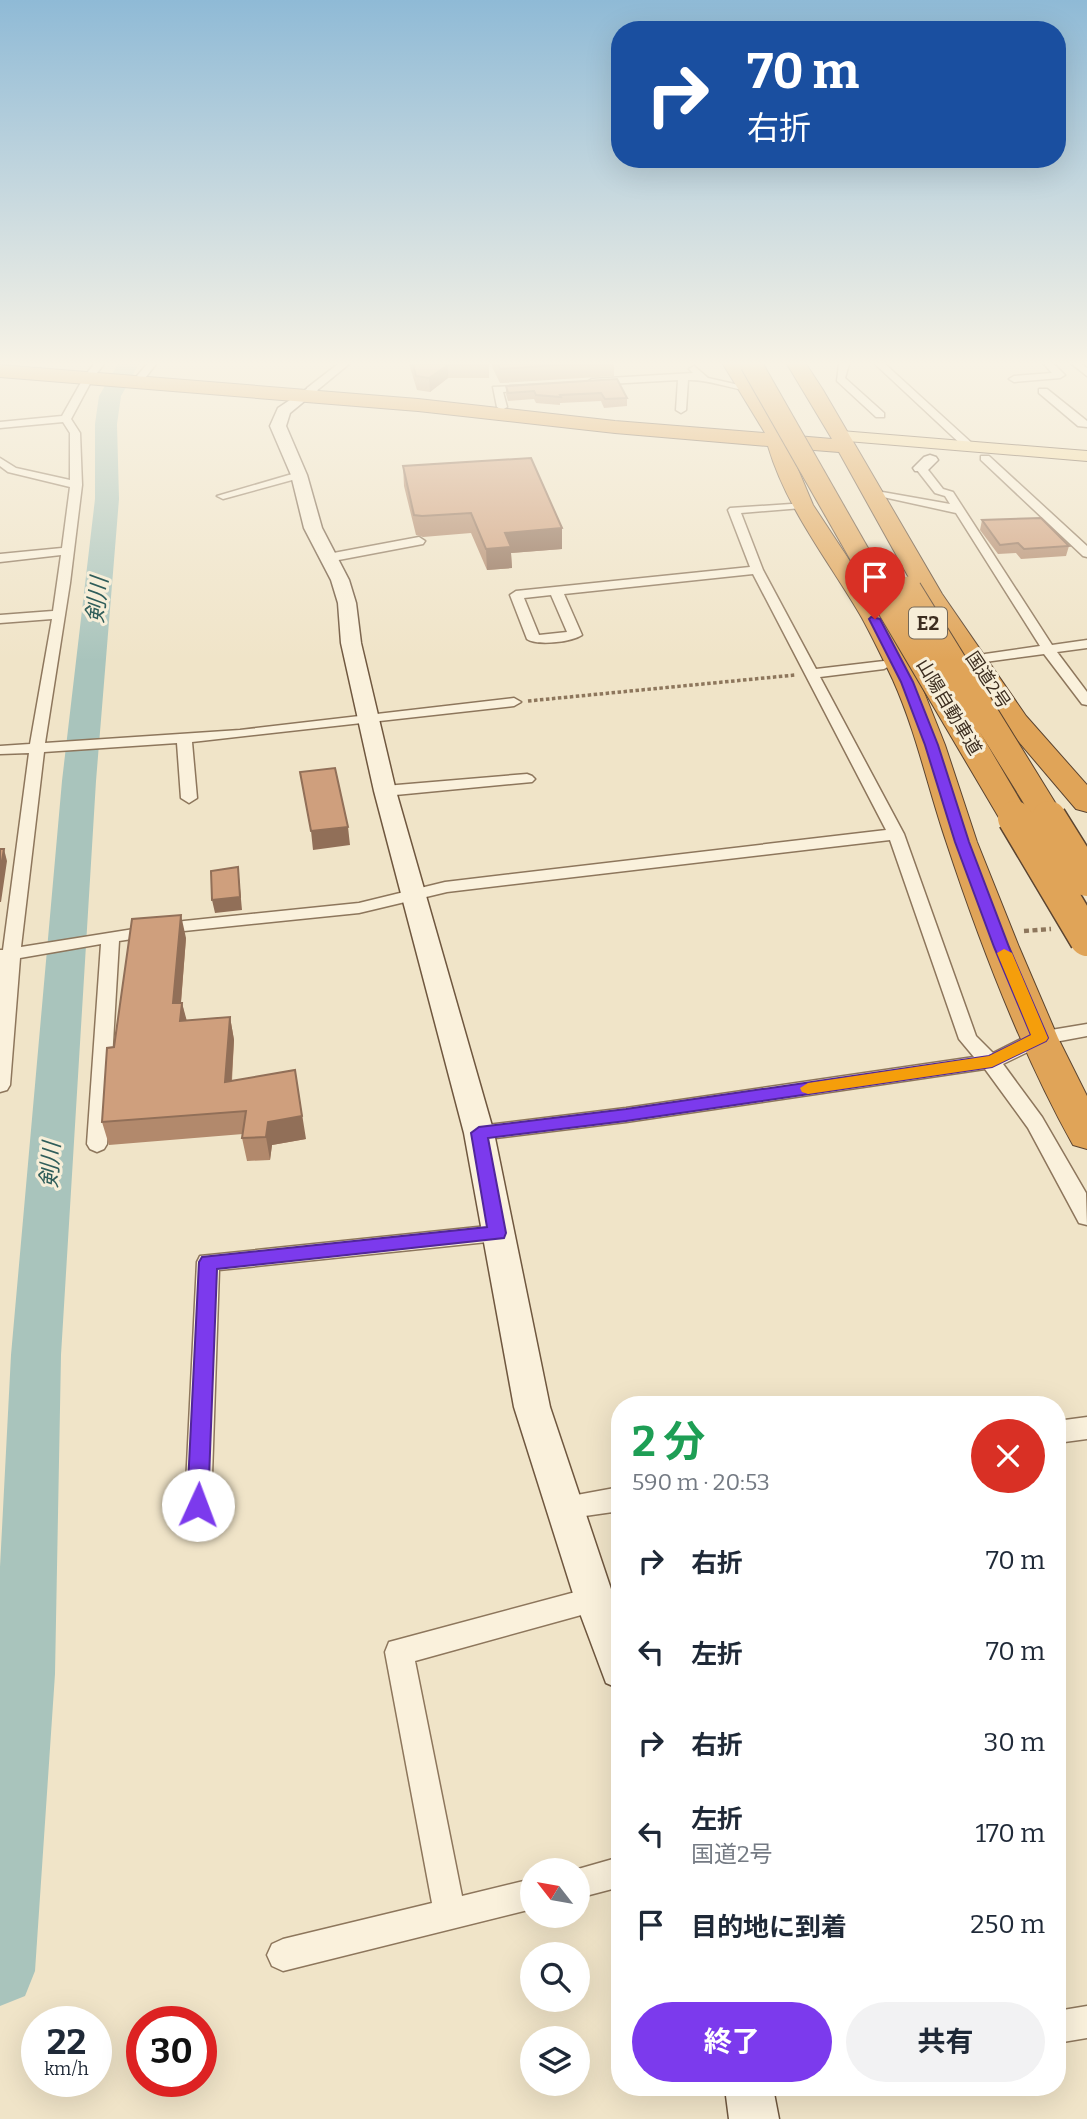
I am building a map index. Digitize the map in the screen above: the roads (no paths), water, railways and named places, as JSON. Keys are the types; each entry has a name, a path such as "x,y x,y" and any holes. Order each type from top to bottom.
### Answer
{"highway":[{"path":"784,463 802,505 875,619 907,682 931,745 962,842 1002,947 1040,1038 1087,1135"},
{"name":"山陽自動車道","path":"798,463 907,638 1087,939"},
{"name":"山陽自動車道","path":"832,463 1087,879"},
{"name":"国道2号","path":"855,463 930,594 1016,722 1087,803"}],"main road":[{"path":"867,463 871,477 869,489"},
{"path":"1047,463 1087,466"}],"street":[{"path":"3,463 12,470 76,485"},
{"path":"0,1085 11,954 37,746 68,551 76,485 76,463"},
{"path":"294,463 313,528 340,580 347,603 351,643 385,792 479,1133 532,1407 611,1645"},
{"path":"925,463 939,491 948,494 1064,674 1087,701"},
{"path":"990,463 1087,553"},
{"path":"223,496 299,475"},
{"path":"869,489 957,510"},
{"path":"802,505 734,510 757,570 896,834 968,1039 992,1061 1057,1157 1087,1217"},
{"path":"328,558 419,541"},
{"path":"0,558 68,551"},
{"path":"556,591 576,635 534,639 516,595 757,570"},
{"path":"0,619 59,614"},
{"path":"985,658 1087,644"},
{"path":"810,674 884,665"},
{"path":"0,750 184,738 514,702"},
{"path":"184,738 189,798"},
{"path":"385,792 527,779"},
{"path":"11,954 208,923 311,915 416,898 445,887 896,834"},
{"path":"97,1144 102,940"},
{"path":"479,1133 626,1115 992,1061 1040,1038 1087,1030"},
{"path":"198,1505 208,1262 497,1233"},
{"path":"1066,1431 1087,1428"},
{"path":"564,1507 611,1500"},
{"path":"450,1916 400,1652 594,1600"},
{"path":"590,1880 611,1874"},
{"path":"283,1955 520,1897"},
{"path":"1066,2026 1087,2022"},
{"path":"750,2096 754,2119"}],"waterway":[{"name":"剣川","path":"0,1971 25,1674 36,1355 79,781 107,499 107,463"}]}
